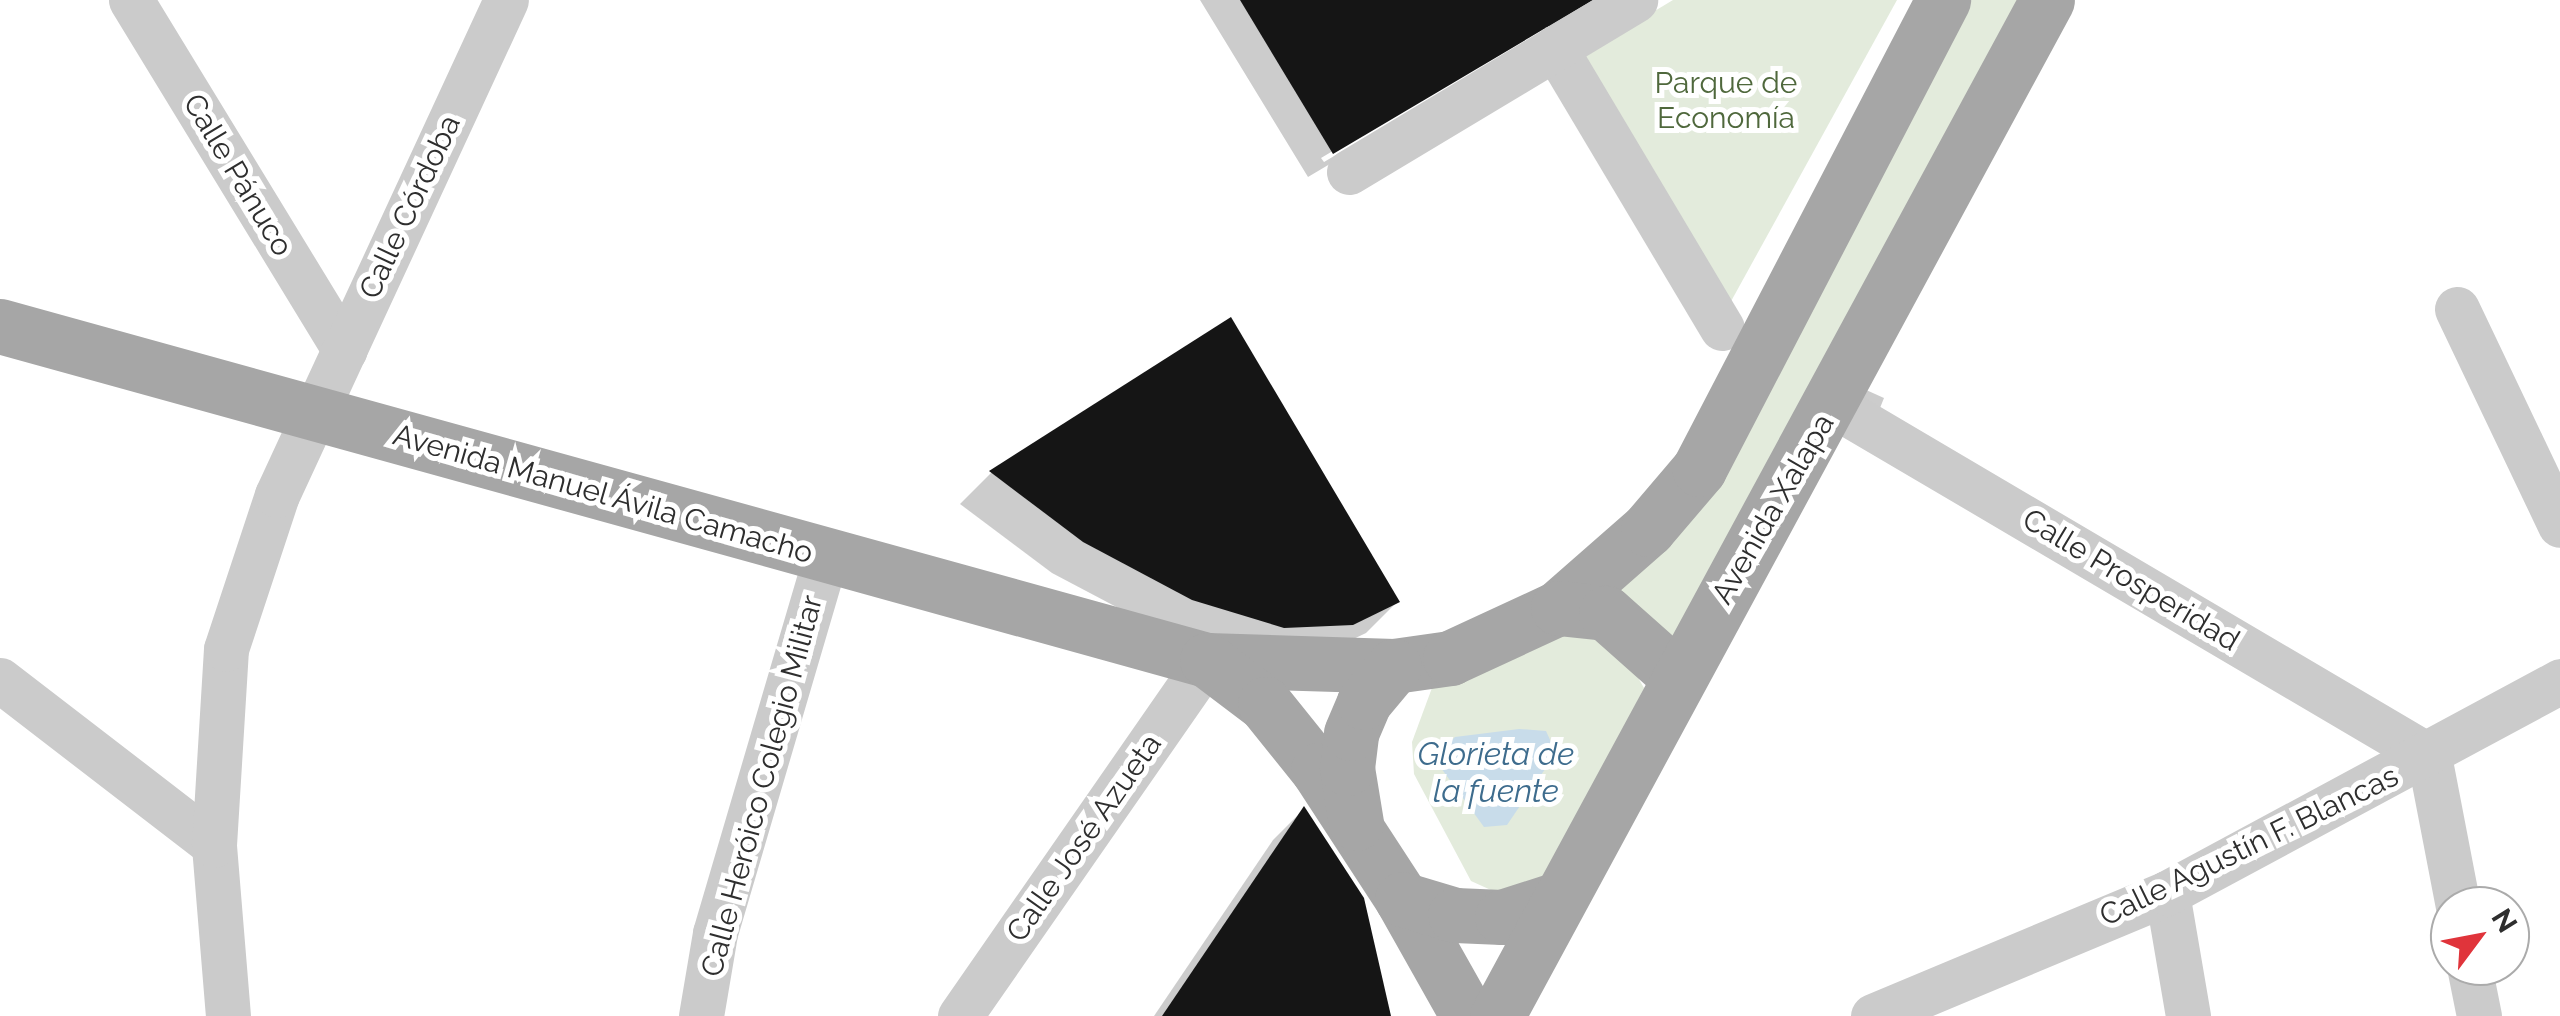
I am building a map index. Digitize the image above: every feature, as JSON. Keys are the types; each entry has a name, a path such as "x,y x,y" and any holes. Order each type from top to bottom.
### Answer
{"main road":[{"path":"1357,826 1347,768 1351,733 1364,702 1394,666 1450,658 1558,608 1648,528 1699,470 1943,0"},
{"name":"Avenida Xalapa","path":"1498,1016 1678,677 1833,404 2047,0"},
{"name":"Avenida Manuel Ávila Camacho","path":"0,326 1207,660 1394,666"},
{"path":"1558,608 1606,612 1678,677"},
{"name":"Avenida Manuel Ávila Camacho","path":"1207,660 1265,704 1357,826 1468,1016"},
{"path":"1421,1016 1402,899 1455,915 1502,917 1558,899"}],"street":[{"name":"Calle Pánuco","path":"131,0 344,350"},
{"name":"Calle Córdoba","path":"228,1016 214,846 226,649 277,495 506,0"},
{"path":"1349,172 1634,0"},
{"path":"1554,48 1722,328"},
{"path":"2457,308 2560,524"},
{"name":"Calle Prosperidad","path":"1833,404 2429,756"},
{"name":"Calle Heróico Colegio Militar","path":"701,1016 715,932 826,556"},
{"name":"Calle José Azueta","path":"960,1016 1207,660"},
{"path":"0,680 214,846"},
{"name":"Calle Agustín F. Blancas","path":"1873,1016 2167,893 2429,756 2560,681"},
{"path":"2429,756 2454,886"},
{"path":"2167,893 2188,1016"},
{"path":"2473,986 2479,1016"}],"green space":[{"name":"Parque de Economía","path":"1673,0 1897,0 1729,305 1580,56"},
{"path":"1969,0 2025,0 1680,653 1598,593"},
{"path":"1575,629 1618,643 1644,688 1547,882 1513,900 1471,881 1414,774 1412,742 1436,677"}],"water":[{"name":"Glorieta de la fuente","path":"1519,729 1546,731 1556,753 1507,825 1484,827 1441,768 1440,752 1455,737"}],"building":[{"path":"1240,0 1593,0 1333,154"},
{"path":"1231,317 1400,602 1353,625 1284,628 1192,600 1083,542 989,471"},
{"path":"1304,806 1364,898 1391,1016 1162,1016"}]}
